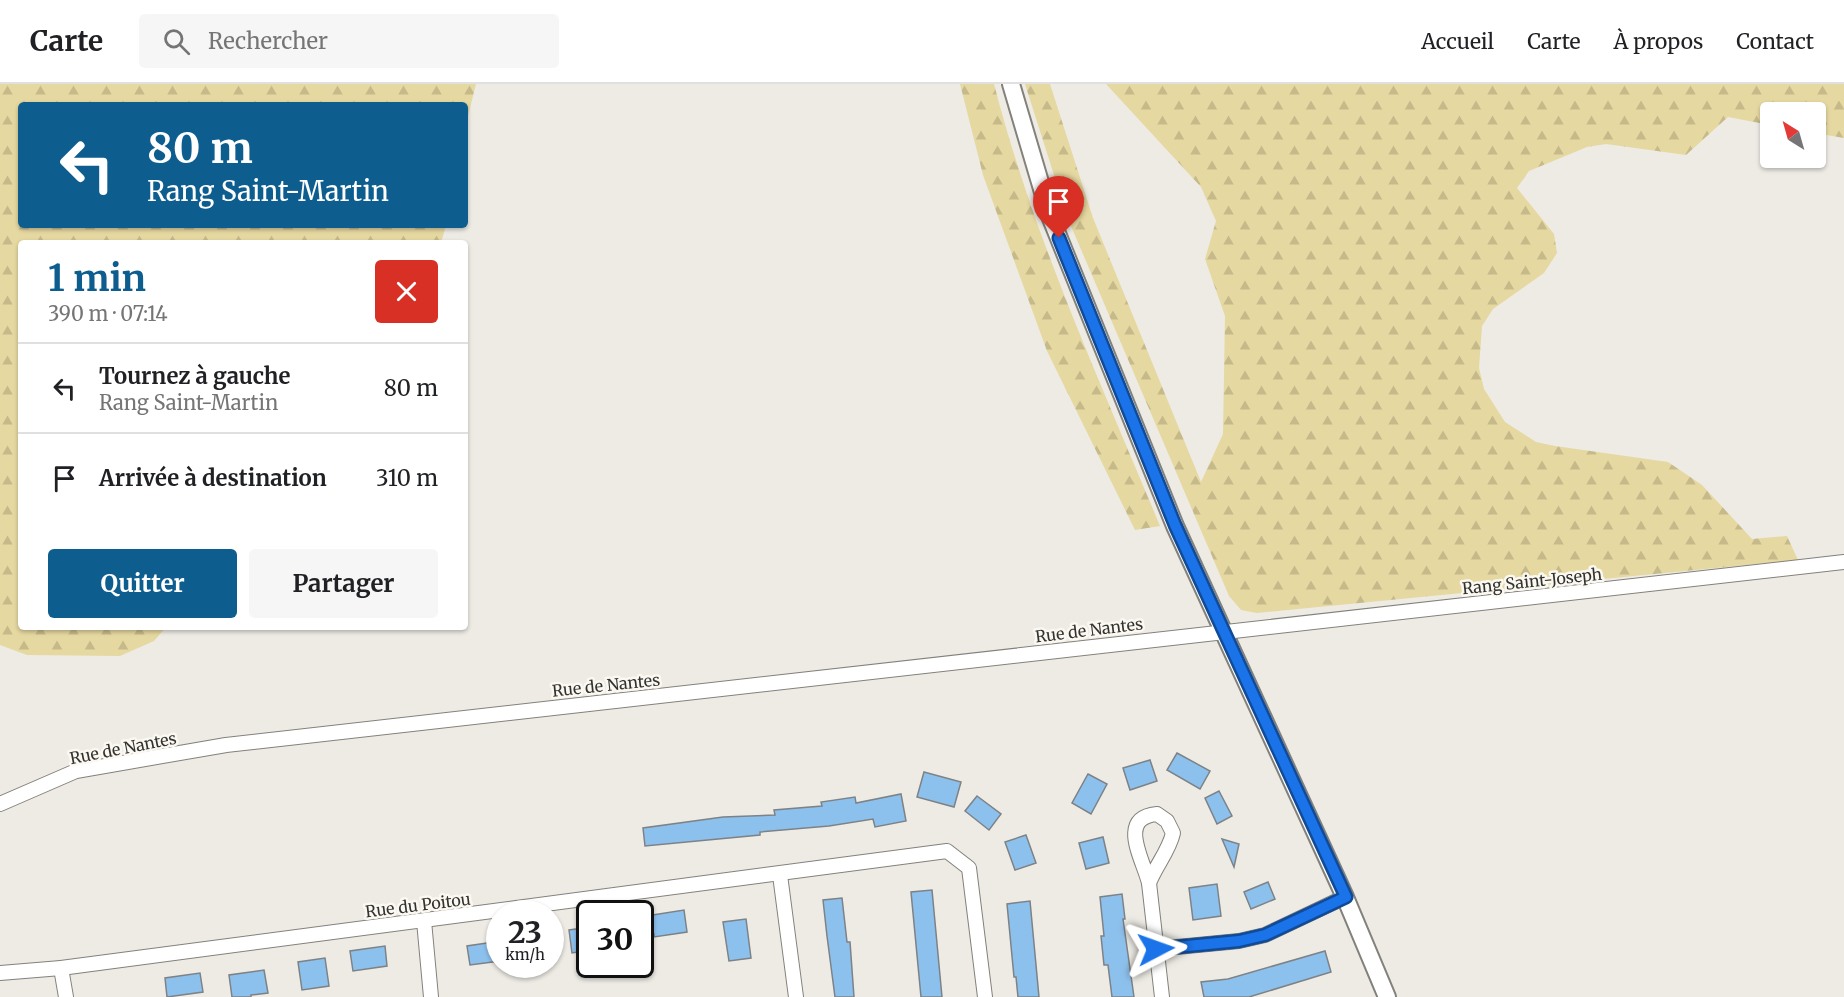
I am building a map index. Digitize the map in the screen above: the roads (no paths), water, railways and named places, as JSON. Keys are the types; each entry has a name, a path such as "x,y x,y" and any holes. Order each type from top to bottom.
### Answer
{"street":[{"path":"1011,84 1050,216 1175,525 1346,897 1387,997"},
{"name":"Rang Saint-Joseph","path":"1223,631 1844,562"},
{"name":"Rue de Nantes","path":"0,804 76,771 226,745 1223,631"},
{"name":"Rue du Poitou","path":"0,973 61,968 780,875 947,851 969,868 985,997"},
{"path":"780,875 796,997"},
{"path":"1149,883 1162,997"},
{"path":"1156,949 1228,943 1265,935 1346,897"},
{"path":"424,921 431,997"},
{"path":"61,968 66,997"}]}
